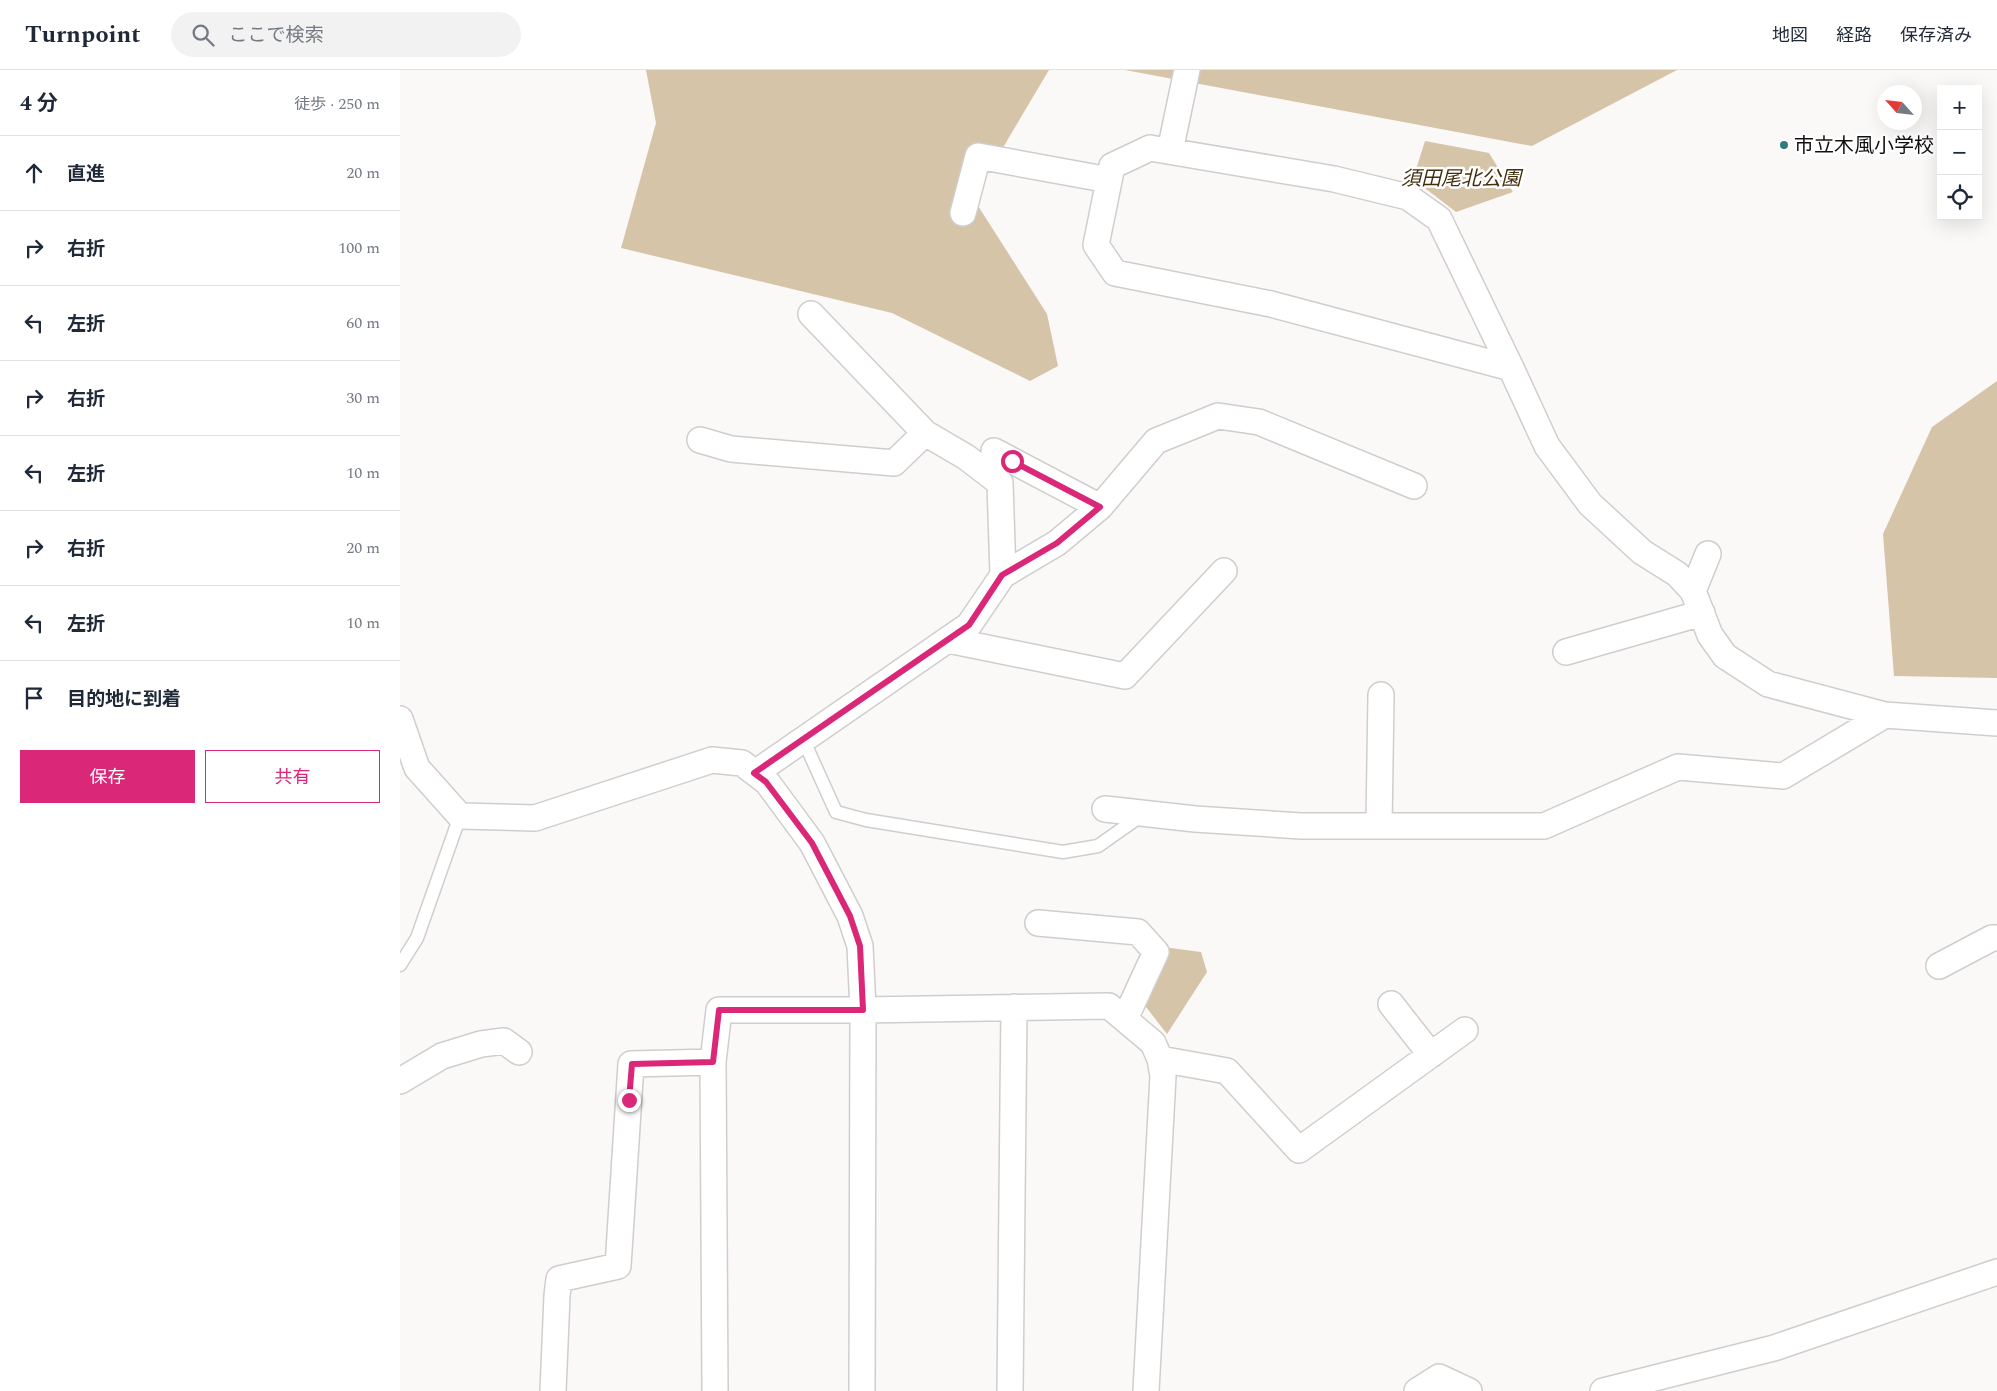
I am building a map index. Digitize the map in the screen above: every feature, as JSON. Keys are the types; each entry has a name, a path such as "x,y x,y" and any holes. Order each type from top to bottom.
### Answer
{"street":[{"path":"1170,151 1187,70"},
{"path":"1511,368 1271,304 1115,273 1096,245 1112,166 1150,148 1334,178 1408,197 1438,219 1511,368 1548,446 1590,504 1642,552 1677,574 1698,602 1710,635 1725,656 1768,684 1884,714 1997,723"},
{"path":"964,213 978,156 1109,180"},
{"path":"811,314 925,433 966,457 1000,482 1002,575"},
{"path":"754,773 969,625 1002,575 1057,543 1100,507 1156,441 1218,416 1259,422 1414,486"},
{"path":"700,440 731,449 894,463 925,433"},
{"path":"994,451 1100,507"},
{"path":"1698,602 1708,554"},
{"path":"948,640 1125,676 1224,571"},
{"path":"1566,652 1698,602"},
{"path":"1379,826 1381,695"},
{"path":"1105,809 1195,819 1302,826 1544,826 1678,767 1783,776 1884,714"},
{"path":"400,719 417,768 460,816 535,818 712,760 742,763 766,782 812,843 850,916 860,946 863,1010 862,1391"},
{"path":"1038,923 1138,932 1156,952 1125,1019"},
{"path":"1939,966 1992,938 1997,938"},
{"path":"1391,1004 1431,1055"},
{"path":"715,1391 713,1062 719,1010 1110,1006 1153,1042 1160,1059 1163,1076 1146,1391"},
{"path":"1010,1391 1014,1007"},
{"path":"1160,1059 1227,1071 1299,1150 1465,1030"},
{"path":"400,1081 442,1056 481,1044 504,1040 519,1052"},
{"path":"553,1391 559,1279 618,1266 632,1064 713,1062"},
{"path":"1603,1391 1774,1348 1997,1272"},
{"path":"1417,1391 1439,1377 1469,1391"}],"lane":[{"path":"804,739 836,812 866,820 1063,852 1098,846 1144,813"},
{"path":"400,965 417,938 460,816"}],"green space":[{"path":"646,70 1049,70 973,198 1047,314 1058,366 1030,381 892,313 621,248 656,123"},
{"path":"1125,70 1677,70 1532,146"},
{"name":"須田尾北公園","path":"1425,141 1489,153 1513,192 1456,212 1413,179"},
{"path":"1997,381 1997,678 1894,676 1883,534 1932,427"},
{"path":"1163,947 1201,952 1207,972 1167,1034 1139,998"}],"place":[{"name":"市立木風小学校","path":"1784,145"}],"route":[{"path":"629,1100 632,1064 713,1062 719,1010 863,1010 860,946 850,916 812,843 766,782 754,773 969,625 1002,575 1057,543 1100,507 1012,461"}]}
